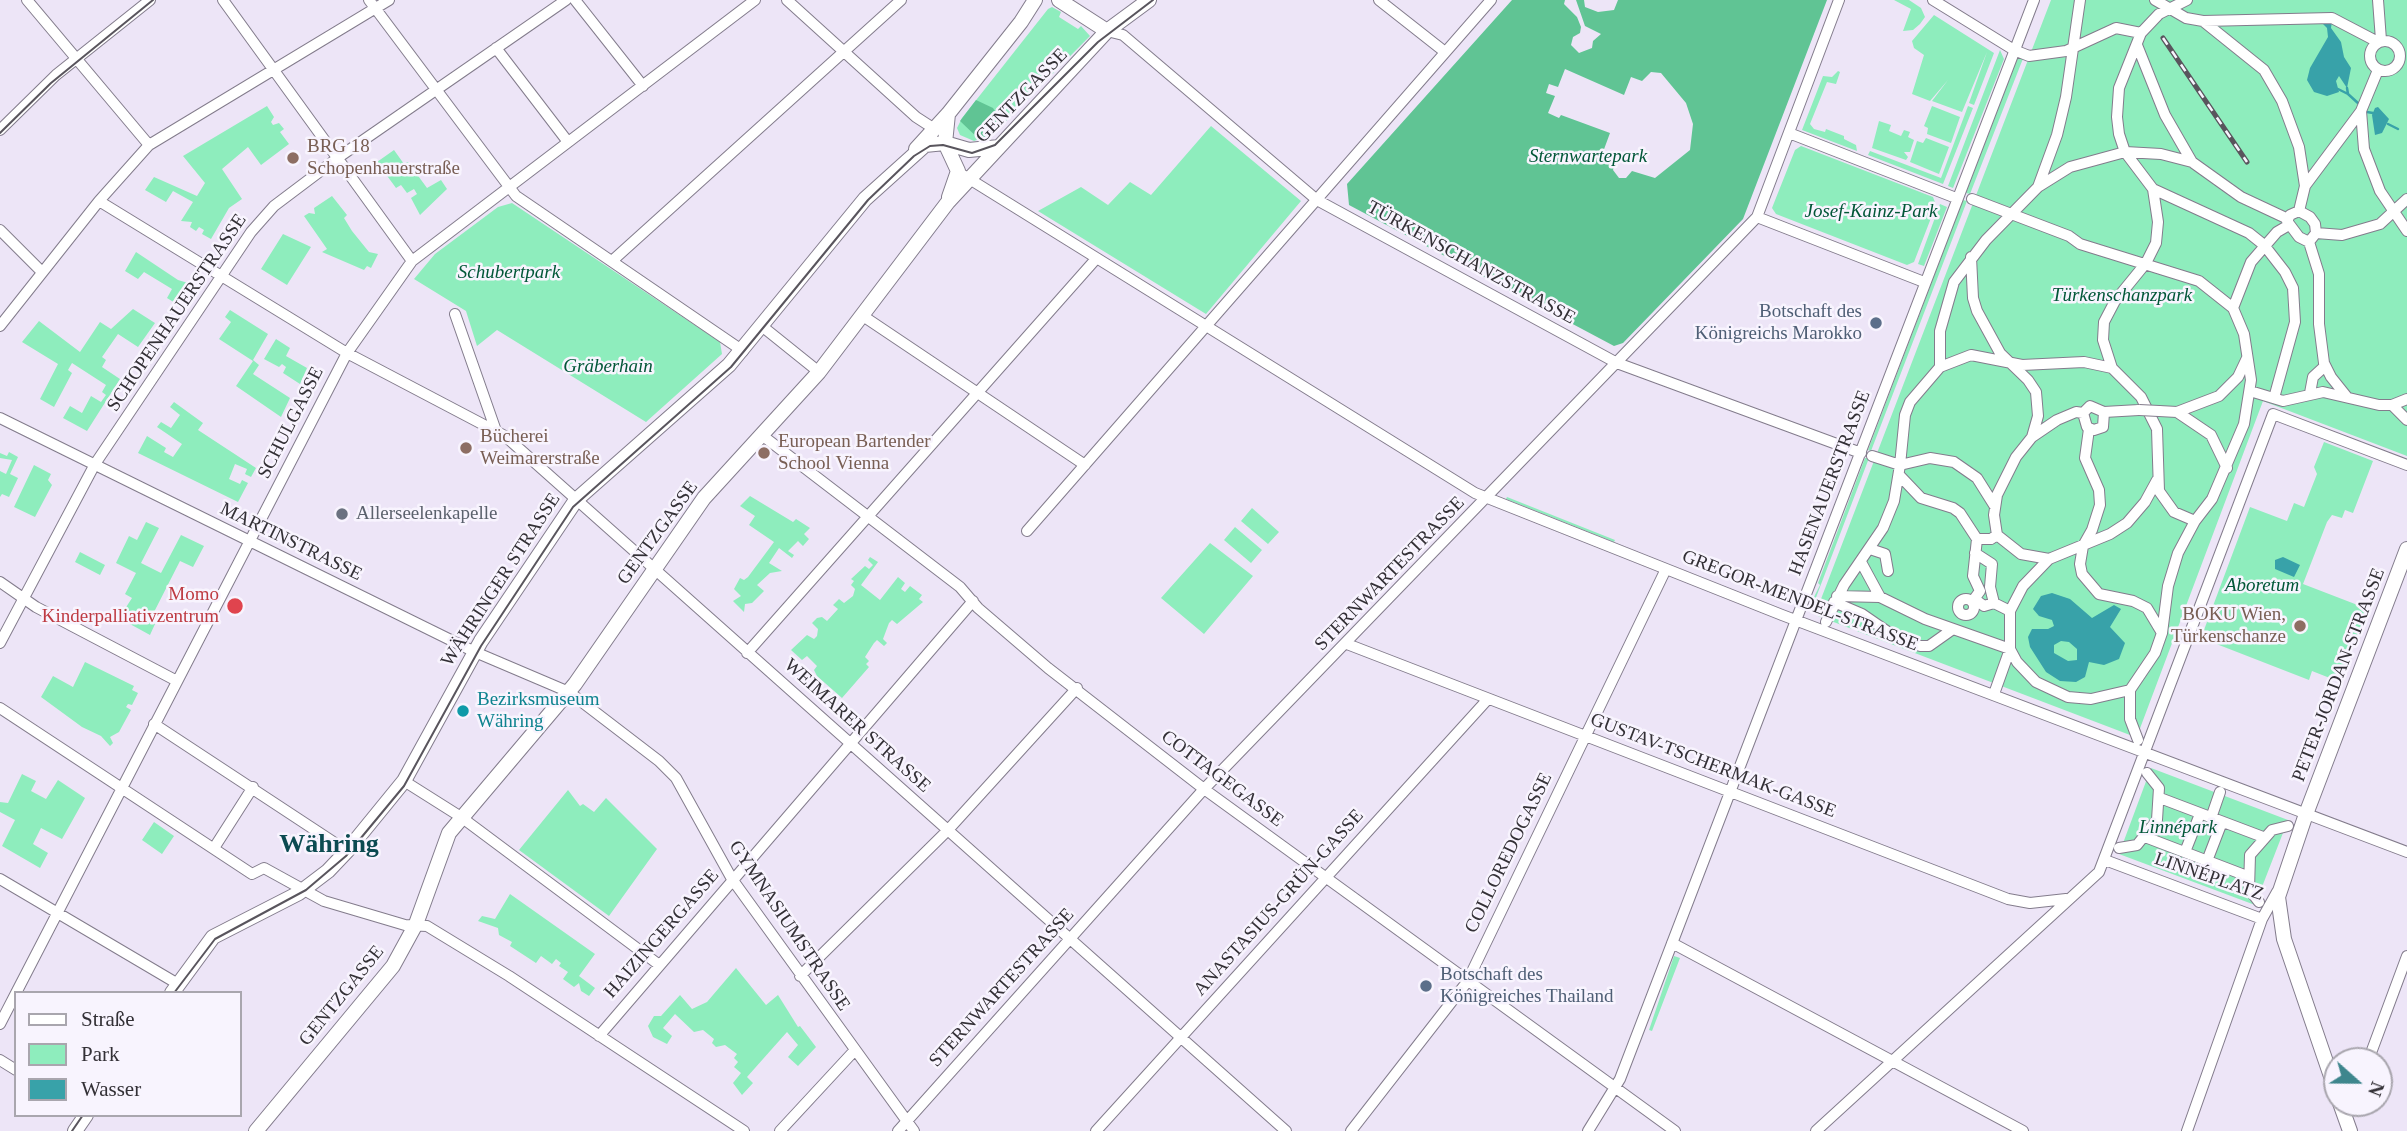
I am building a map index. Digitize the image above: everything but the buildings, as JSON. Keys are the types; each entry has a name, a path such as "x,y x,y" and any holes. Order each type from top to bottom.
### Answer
{"main road":[{"name":"WÄHRINGER STRASSE","path":"908,159 1021,23 1035,0"},
{"path":"1021,23 1047,0"},
{"path":"1059,0 1107,31"},
{"name":"GENTZGASSE","path":"256,1131 381,983 416,924 449,833 569,692 704,498 819,372 948,202 963,175 999,147 1098,45 1107,31 1149,0"},
{"path":"948,114 945,143 963,175"},
{"name":"WÄHRINGER STRASSE","path":"175,989 213,937 303,890 347,851 404,781 475,652 576,500 743,351 850,216 908,159 925,145 945,143"},
{"path":"945,143 969,150 999,147"},
{"name":"PETER-JORDAN-STRASSE","path":"2306,814 2407,549"},
{"name":"LINNÉPLATZ","path":"2281,879 2306,814"},
{"path":"2281,879 2277,905 2282,932 2323,1053"}],"street":[{"path":"27,0 149,145"},
{"path":"0,130 75,59 150,0"},
{"path":"223,0 412,261"},
{"path":"0,326 99,201 149,145 372,4 389,0"},
{"name":"SCHOPENHAUERSTRASSE","path":"0,643 94,464 251,232 274,206 339,157 566,0"},
{"path":"575,0 643,86"},
{"name":"SCHULGASSE","path":"17,991 347,353 412,261 755,0"},
{"path":"788,0 916,117 933,128"},
{"path":"612,261 901,0"},
{"path":"1379,0 1444,52"},
{"path":"1027,531 1492,0"},
{"name":"STERNWARTESTRASSE","path":"898,1131 1205,789 1757,217 1839,0"},
{"path":"1933,0 2014,50 2036,57 2073,47 2116,28 2141,33"},
{"name":"HASENAUERSTRASSE","path":"1588,1131 1616,1089 1796,620 1867,455 1924,282 2034,0"},
{"path":"2038,187 2057,135 2080,0"},
{"path":"2155,0 2186,18 2203,21 2332,18 2397,48 2402,70 2378,70"},
{"path":"2187,0 2159,14 2141,33 2119,88 2119,134 2125,152 2153,189 2230,223 2264,245 2286,272 2295,304 2292,342 2274,398"},
{"path":"2378,0 2379,41 2371,59 2378,70"},
{"path":"372,4 516,197 743,351"},
{"path":"2203,21 2256,61 2274,86 2299,147 2305,186 2299,211 2264,245 2245,271 2233,308"},
{"name":"TÜRKENSCHANZSTRASSE","path":"1107,31 1123,36 1317,200 1617,363 1867,455 1900,470"},
{"path":"2137,45 2165,115 2192,162"},
{"path":"496,48 568,142"},
{"path":"2305,186 2361,111 2378,70"},
{"path":"2361,111 2369,164 2380,191 2407,231"},
{"path":"1789,133 1956,198"},
{"path":"1940,367 1940,331 1954,282 1971,257 2009,215 2038,187 2070,167 2125,152 2161,154 2192,162 2241,197 2288,222 2299,237 2356,232 2380,224 2407,199"},
{"name":"GREGOR-MENDEL-STRASSE","path":"963,175 1095,260 1475,494 1796,620 2407,852"},
{"path":"2153,189 2158,233 2146,263 2115,301 2104,322 2103,340 2112,368 2133,387 2153,419 2160,452 2157,480 2159,491 2171,509 2195,521"},
{"path":"1972,199 2069,236 2080,244 2199,281 2233,308 2248,355 2250,391 2244,424 2212,499 2195,521 2172,571 2162,633 2155,653 2130,690 2130,719 2138,740"},
{"path":"99,201 347,353 496,431"},
{"path":"2299,211 2313,220 2319,274 2319,324 2325,366 2347,397"},
{"path":"1757,217 1924,282"},
{"path":"0,230 42,272"},
{"path":"1971,257 1973,298 1977,311 1993,342 2009,364 2028,380 2036,392 2038,416 2032,437 2011,467 1994,505"},
{"path":"747,653 1095,260"},
{"name":"WEIMARER STRASSE","path":"455,314 496,431 1286,1131"},
{"path":"863,316 1085,465"},
{"path":"763,327 819,372"},
{"path":"1826,622 1836,599 1870,549 1891,511 1900,470 1905,415 1915,393 1940,367 1971,355 2009,364 2073,361 2112,368"},
{"path":"2083,413 2090,406 2104,412 2177,412 2219,396 2238,377 2248,355"},
{"path":"2310,393 2313,377 2325,366"},
{"path":"2250,391 2290,401 2310,393 2347,397 2371,404 2392,405 2407,399"},
{"path":"2392,405 2407,420"},
{"path":"2032,437 2057,420 2075,412 2083,413"},
{"path":"2089,429 2103,426 2104,412"},
{"path":"2177,412 2211,435 2227,468"},
{"path":"2083,413 2089,429 2085,458 2099,490 2100,505 2092,530 2083,546 2080,564 2085,580 2099,594 2133,601 2152,613 2162,633"},
{"path":"1816,1131 1889,1060 2099,872 2273,414 2407,465"},
{"name":"MARTINSTRASSE","path":"0,418 475,652 569,692"},
{"name":"COTTAGEGASSE","path":"763,436 960,587 1048,668 1205,789 1466,982 1675,1131"},
{"path":"1900,470 1930,458 1954,462 1977,478 1994,505 1997,535 2021,554 2049,559"},
{"path":"1900,470 1922,498 1960,513 1977,539 1973,576 1980,586 1974,601 1984,606 1994,603 2010,611"},
{"path":"1994,694 2010,649 2010,611 2023,586 2049,559 2083,546 2127,523 2145,502 2157,480"},
{"path":"1977,539 1991,539 1997,535"},
{"path":"1870,549 1885,554 1888,571"},
{"path":"1975,553 1992,564 1990,587 1994,603"},
{"path":"1861,562 1880,597"},
{"name":"COLLOREDOGASSE","path":"1351,1131 1466,982 1667,569"},
{"path":"0,582 24,598 177,681"},
{"path":"1836,599 1880,597 1953,629 2010,649 2036,682 2068,697 2091,699 2130,690"},
{"path":"1836,599 1891,634 1920,646 1929,646 1953,629"},
{"name":"HAIZINGERGASSE","path":"598,1036 973,601"},
{"name":"GUSTAV-TSCHERMAK-GASSE","path":"1347,643 2008,899 2029,903 2069,899"},
{"path":"800,976 948,830 1077,688"},
{"name":"GYMNASIUMSTRASSE","path":"569,692 659,761 676,778 732,879 914,1131"},
{"name":"ANASTASIUS-GRÜN-GASSE","path":"1096,1131 1488,699"},
{"path":"0,708 252,874 264,868 324,901 405,925 426,926 509,976 744,1131"},
{"path":"155,724 347,851"},
{"path":"2119,848 2137,845 2157,820 2159,788 2147,773"},
{"path":"404,781 461,817 658,964"},
{"path":"214,848 253,787"},
{"path":"2185,852 2220,792"},
{"path":"2160,798 2263,837"},
{"path":"2207,861 2222,822"},
{"path":"2259,902 2249,889 2247,876 2250,855 2263,837 2272,830 2288,826"},
{"path":"2145,837 2247,876"},
{"name":"LINNÉPLATZ","path":"2105,860 2263,919 2281,879"},
{"path":"0,879 57,912 175,989"},
{"path":"2187,1131 2263,919"},
{"path":"1672,943 2018,1130"},
{"path":"2373,1047 2407,956"},
{"name":"SCHULGASSE","path":"0,1024 14,997"},
{"path":"780,1131 855,1050"}],"green space":[{"name":"Sternwartepark","path":"1512,0 1565,0 1564,4 1577,17 1581,27 1580,33 1573,37 1571,45 1579,53 1592,48 1593,41 1601,34 1585,26 1576,0 1584,0 1585,7 1598,12 1614,10 1618,0 1827,0 1743,219 1623,343 1614,346 1349,205 1347,184","holes":["1565,69 1624,95 1631,77 1642,81 1651,72 1661,73 1686,103 1693,124 1690,150 1655,178 1632,171 1626,178 1619,178 1613,170 1613,156 1603,152 1610,133 1548,113 1555,96 1546,93 1549,84 1558,87"]},
{"path":"1894,0 1909,0 1921,8 1925,17 1913,30 1903,31 1911,9"},
{"name":"Türkenschanzpark","path":"2051,0 2407,0 2407,456 2263,401 2139,731 2130,735 1857,631 1858,628 1854,626 1852,629 1818,616 1816,612"},
{"path":"1052,7 1061,12 1059,17 1078,29 1081,26 1090,36 1000,127 995,123 988,129 993,134 974,141 960,135 957,128 962,118"},
{"path":"1934,15 1994,53 1974,105 1969,103 1987,52 1962,112 1932,101 1948,80 1930,101 1912,94 1924,55 1914,48 1912,41"},
{"path":"2000,50 2004,59 1953,188 1948,186"},
{"path":"2019,54 2024,56 1970,194 1966,193"},
{"path":"1840,72 1836,84 1827,82 1810,124 1814,129 1825,132 1826,129 1844,136 1844,139 1856,145 1857,151 1802,130 1823,76 1832,77"},
{"path":"976,100 993,108 1003,124 1000,127 995,123 988,129 993,134 981,141 960,121"},
{"path":"267,106 274,117 271,122 273,125 279,123 284,129 280,132 289,144 261,165 248,147 222,169 242,199 229,208 211,239 202,234 204,230 199,227 196,231 190,227 192,222 181,221 193,202 173,191 166,202 145,190 154,177 197,196 205,183 183,156"},
{"path":"1932,106 1960,117 1951,143 1927,134 1928,128 1924,126"},
{"path":"1968,106 1973,108 1943,184 1868,155 1870,151 1941,178"},
{"path":"1879,121 1891,125 1889,131 1901,136 1904,130 1910,132 1908,137 1914,140 1910,152 1904,152 1908,157 1906,160 1872,148"},
{"path":"1211,126 1301,201 1206,314 1038,211 1081,187 1108,205 1130,182 1151,195"},
{"path":"1926,138 1949,147 1939,174 1910,162 1917,141 1923,143"},
{"name":"Josef-Kainz-Park","path":"1801,146 1933,197 1936,205 1914,262 1907,265 1776,214 1772,208 1795,150"},
{"path":"394,150 404,164 408,162 427,188 441,180 447,189 420,215 411,198 417,194 414,189 407,193 401,185 396,188 377,162"},
{"path":"332,196 347,215 344,218 352,231 369,252 378,254 371,268 367,266 364,270 322,252 327,249 304,216 315,214 314,208"},
{"path":"1963,200 1967,201 1871,451 1868,450"},
{"name":"Schubertpark","path":"512,203 720,342 722,354 646,422 497,330 477,346 466,311 414,279 435,254 498,207"},
{"path":"1940,204 1947,207 1924,266 1918,264"},
{"path":"283,234 311,247 287,285 261,269"},
{"path":"136,252 178,280 188,283 175,303 167,298 172,289 144,272 138,279 125,271"},
{"path":"133,309 155,323 138,347 118,334 102,357 106,360 102,367 120,379 87,431 63,418 70,406 82,413 91,396 101,402 106,395 102,392 106,385 72,363 68,370 72,373 54,407 40,399 58,364 22,342 39,321 80,352 100,322 111,329"},
{"path":"230,310 268,334 253,360 259,365 253,374 290,398 281,417 236,386 253,361 219,339 231,322 225,317"},
{"path":"276,339 290,348 286,356 307,368 300,384 283,373 286,367 282,364 279,367 264,359"},
{"path":"174,402 203,423 198,430 256,468 251,477 245,474 247,469 235,464 229,479 240,484 242,480 248,483 238,502 138,453 147,436 166,448 164,452 173,457 182,444 157,427 161,422 171,428 180,415 170,407"},
{"name":"Aboretum","path":"2324,442 2373,461 2353,513 2345,510 2342,518 2332,515 2327,522 2303,584 2368,609 2340,682 2312,671 2309,680 2201,638 2250,507 2287,521 2294,503 2304,507 2317,474 2314,467"},
{"path":"9,452 18,457 10,474 18,478 9,497 2,494 0,497 0,471 6,474 12,460 0,458 0,453 7,456"},
{"path":"1865,458 1869,458 1812,608 1808,609 1820,585 1818,583"},
{"path":"34,465 51,474 48,480 52,485 35,517 14,507"},
{"path":"750,496 793,522 796,519 810,528 804,534 809,539 803,546 798,541 788,551 794,555 792,558 779,548 769,563 782,571 770,573 757,585 764,591 752,603 745,604 744,612 733,601 741,596 734,589 740,578 744,580 748,577 774,542 749,525 755,516 740,506"},
{"path":"1507,497 1615,540 1614,542 1506,499"},
{"path":"1252,508 1279,532 1268,544 1241,521"},
{"path":"146,522 159,528 141,563 161,573 181,535 204,546 193,567 180,561 153,614 143,609 140,617 155,624 150,635 119,618 132,598 125,594 136,573 116,563 129,536 137,540"},
{"path":"1235,527 1262,550 1251,563 1224,540"},
{"path":"1210,543 1253,576 1204,634 1161,598"},
{"path":"80,552 105,565 100,575 75,562"},
{"path":"870,557 878,562 861,585 880,600 898,577 905,583 901,589 905,592 910,586 922,595 919,599 923,602 897,624 892,620 889,623 883,639 887,643 884,646 877,640 874,643 865,657 869,661 866,664 869,667 842,698 817,676 814,670 817,666 807,656 802,660 791,650 807,635 814,639 817,636 818,629 812,623 817,618 822,617 827,621 838,609 833,605 839,599 844,603 853,596 855,589 851,585 854,581 851,579 865,566 869,569 873,565 868,560"},
{"path":"85,662 134,686 132,690 138,693 132,705 128,704 126,707 131,710 119,732 110,737 113,743 110,746 101,736 82,727 41,697 53,676 73,687"},
{"name":"Linnépark","path":"2151,768 2288,820 2255,905 2119,854"},
{"path":"22,774 36,781 31,791 46,799 58,780 85,798 62,839 41,828 33,844 48,853 40,868 2,846 15,820 0,812 0,802 8,803"},
{"path":"568,790 580,806 583,804 594,812 606,798 657,849 609,916 519,850"},
{"path":"154,822 174,836 162,854 142,840"},
{"path":"510,894 595,954 579,976 595,988 589,996 581,991 579,983 574,987 563,979 568,972 559,966 561,963 556,959 552,964 541,956 536,963 510,946 512,942 499,935 498,928 478,921 482,916 495,919"},
{"path":"1674,956 1680,958 1652,1031 1649,1030"},
{"path":"736,968 766,1005 778,995 798,1027 800,1026 816,1047 798,1066 788,1057 798,1045 787,1032 747,1077 753,1083 742,1095 733,1083 741,1073 734,1067 738,1062 734,1058 737,1054 725,1045 716,1047 712,1043 714,1039 703,1030 694,1032 675,1014 663,1028 672,1036 667,1044 653,1037 648,1026 654,1016 661,1016 680,995 692,1009 707,1002"}],"water":[{"path":"2319,20 2332,21 2331,28 2341,42 2344,57 2351,68 2347,88 2339,76 2336,81 2339,92 2327,96 2314,92 2307,80 2310,68 2328,37 2327,28"},
{"path":"2378,107 2389,119 2382,133 2375,135 2372,115"},
{"path":"2283,557 2300,565 2294,577 2275,569 2275,560"},
{"path":"2052,593 2070,599 2092,618 2114,605 2121,609 2110,627 2125,643 2119,659 2104,665 2089,662 2085,677 2076,682 2060,681 2046,672 2030,647 2028,637 2032,629 2048,629 2054,626 2052,620 2039,616 2033,609 2041,596","holes":["2061,641 2069,642 2077,649 2077,660 2068,661 2054,653 2054,645"]}],"waterway":[{"path":"2347,88 2348,94 2359,104"},
{"path":"2338,89 2348,94"},
{"path":"2367,112 2373,113"},
{"path":"2388,124 2398,129"}],"tram line":[{"path":"0,133 51,83 153,0"},
{"path":"176,991 215,939 306,890 346,856 404,786 481,646 573,507 731,367 868,200 914,156 930,146 943,145 972,153 995,145 1098,42 1153,0"},
{"path":"72,1131 82,1117"}],"railway":[{"path":"2163,38 2247,162"}],"place":[{"name":"BRG 18 Schopenhauerstraße","path":"293,158"},
{"name":"Botschaft des Königreichs Marokko","path":"1876,323"},
{"name":"Bücherei Weimarerstraße","path":"466,448"},
{"name":"European Bartender School Vienna","path":"764,453"},
{"name":"Allerseelenkapelle","path":"342,514"},
{"name":"Momo Kinderpalliativzentrum","path":"235,606"},
{"name":"BOKU Wien, Türkenschanze","path":"2300,626"},
{"name":"Bezirksmuseum Währing","path":"463,711"},
{"name":"Botschaft des Königreiches Thailand","path":"1426,986"}],"district":[{"name":"Währing","path":"329,845"}],"park label":[{"name":"Gräberhain","path":"608,367"}]}
